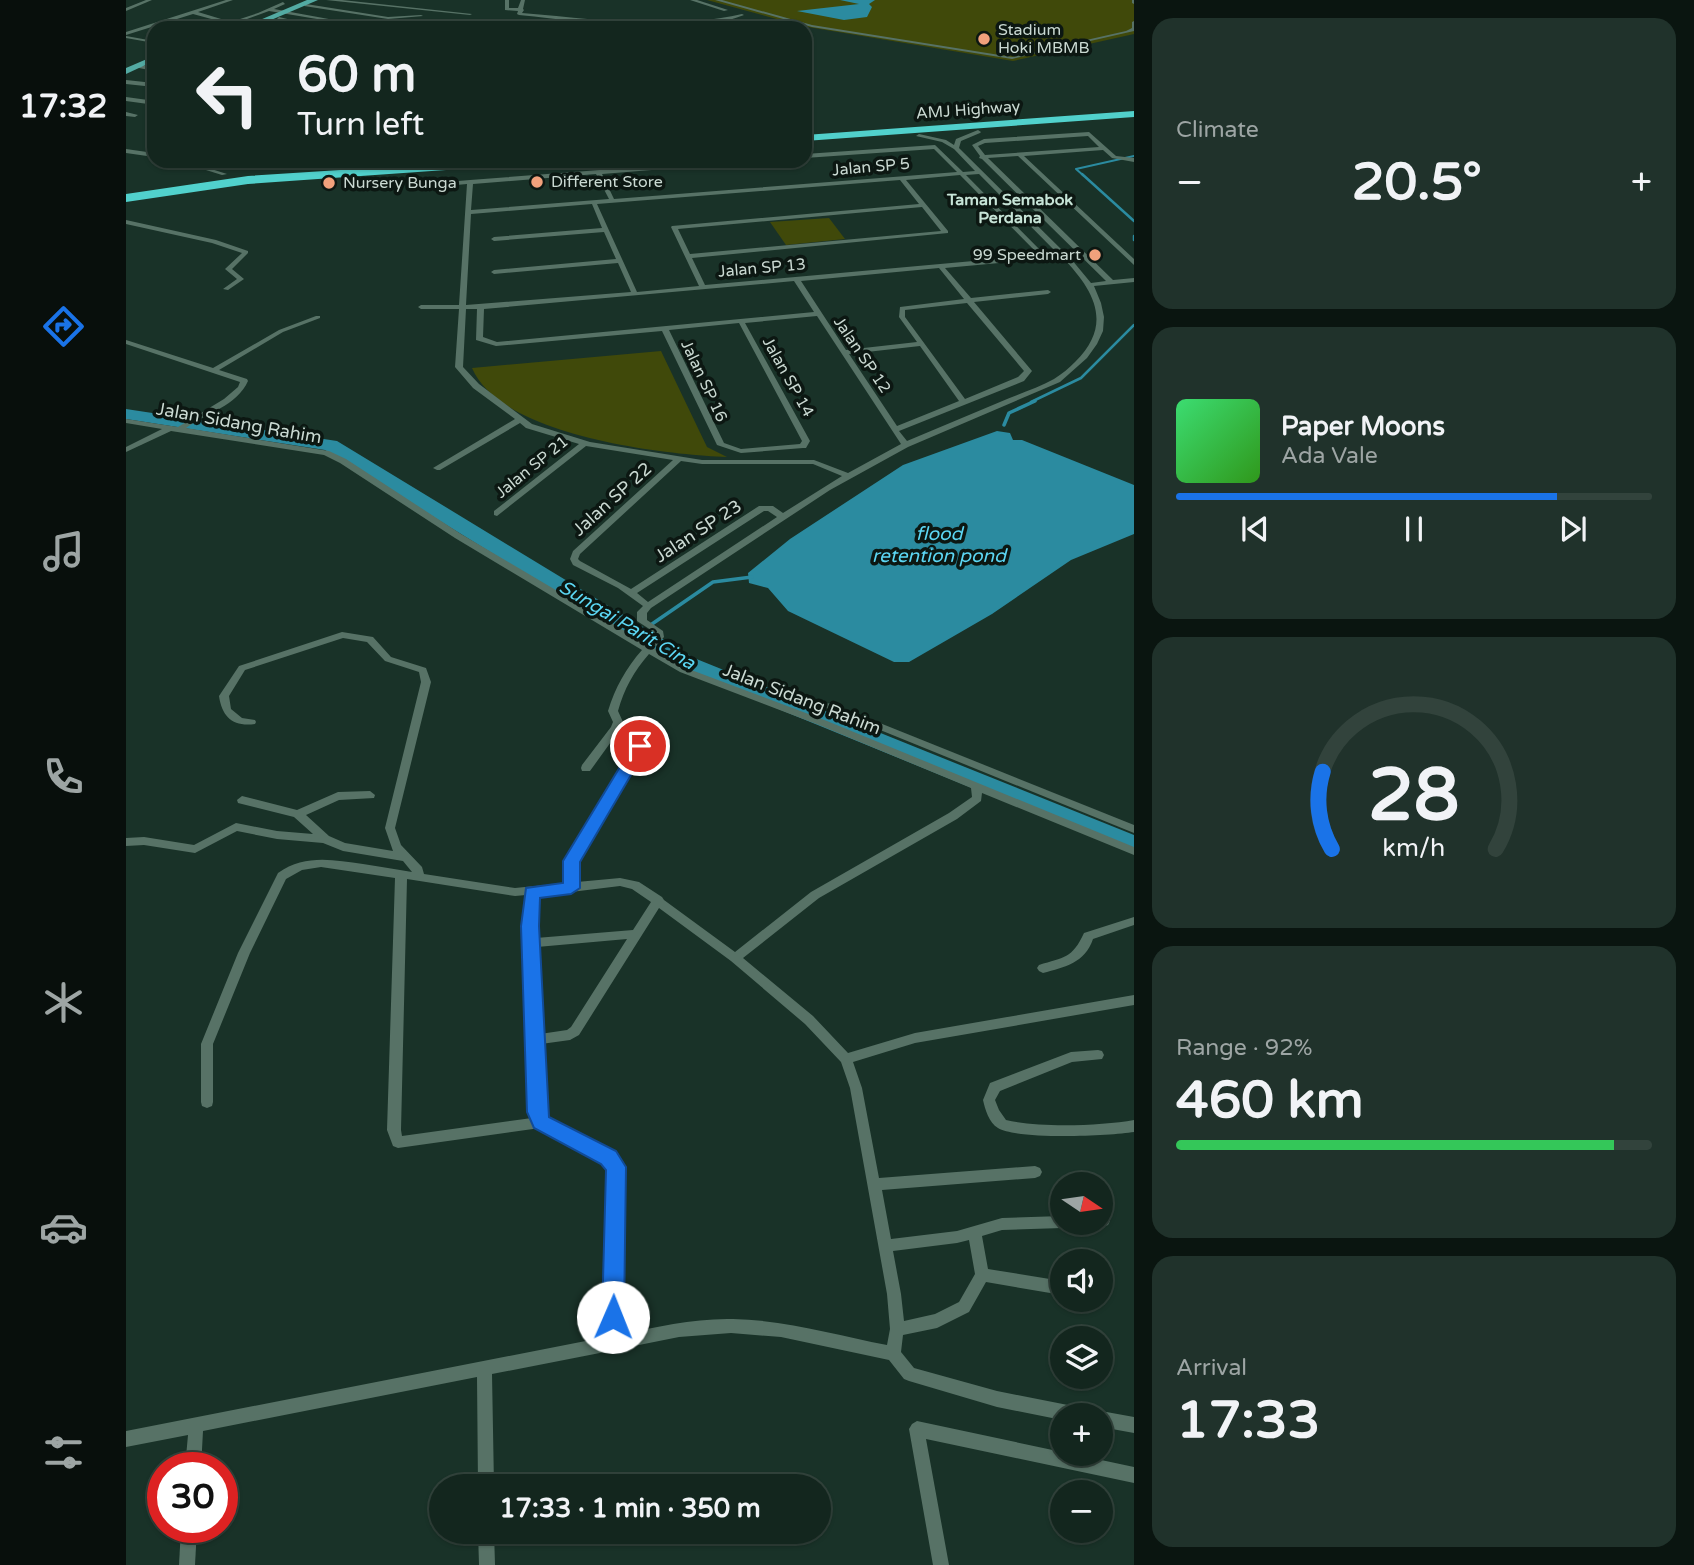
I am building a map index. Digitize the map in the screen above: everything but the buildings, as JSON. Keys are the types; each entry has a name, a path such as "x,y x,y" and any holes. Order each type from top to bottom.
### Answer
{"highway":[{"name":"AMJ Highway","path":"812,140 1134,114"},
{"name":"AMJ Highway","path":"812,141 919,136 1134,120"},
{"path":"126,193 224,174 369,168"},
{"path":"126,193 305,174 396,168"},
{"path":"126,204 206,190 414,168"}],"main road":[{"path":"266,21 314,0"},
{"path":"126,71 147,61"}],"street":[{"path":"126,10 150,0"},
{"path":"171,21 231,0"},
{"path":"328,0 470,14"},
{"path":"508,0 507,9 522,10"},
{"path":"523,0 519,14 584,21"},
{"path":"639,0 645,0"},
{"path":"692,0 742,15 721,21"},
{"path":"718,0 794,21"},
{"path":"239,21 270,10 281,1"},
{"path":"306,5 388,18 427,16"},
{"path":"270,10 335,21"},
{"path":"195,13 221,21"},
{"path":"276,18 289,21"},
{"path":"812,26 1012,58 1128,32 1134,24"},
{"path":"126,36 147,29"},
{"path":"126,36 147,40"},
{"path":"136,66 147,68"},
{"path":"126,82 147,84"},
{"path":"126,99 147,102"},
{"path":"126,114 135,115"},
{"path":"956,148 958,140 978,132"},
{"path":"1112,283 976,148 979,142 1089,134 1120,159 1134,160"},
{"path":"586,768 616,728 618,722 613,711 616,697 646,647 658,639 660,633 642,621 642,612 648,606 783,517 905,445 1045,386 1075,366 1095,342 1101,325 1100,307 1089,285 1065,255 956,148 944,141 919,136"},
{"path":"812,155 929,146 939,149 1044,257"},
{"path":"967,159 1104,148"},
{"path":"126,151 147,154"},
{"path":"1019,154 1134,263"},
{"path":"204,168 224,174"},
{"path":"435,185 649,168"},
{"path":"598,172 613,202"},
{"name":"Jalan SP 5","path":"469,212 981,172"},
{"path":"687,256 946,232 901,178"},
{"path":"470,182 460,367 475,386 529,426 585,443 678,460 764,464 814,462 849,477"},
{"path":"594,203 617,261 635,294"},
{"path":"703,288 673,229 680,225 923,205"},
{"path":"126,222 214,241 246,251 229,269 241,279 226,289"},
{"path":"494,239 606,230"},
{"name":"Jalan SP 13","path":"422,307 481,307 1065,255"},
{"path":"494,272 617,261"},
{"path":"894,430 1021,379 1028,371 940,266"},
{"name":"Jalan SP 12","path":"796,279 905,445"},
{"path":"1089,285 1134,280"},
{"path":"964,402 902,317 902,308 1048,292"},
{"path":"481,307 479,338 489,343 817,314"},
{"path":"215,370 281,331 318,317"},
{"name":"Jalan SP 14","path":"741,321 795,417 806,441 803,446"},
{"name":"Jalan SP 16","path":"664,327 721,445 741,451 803,446"},
{"path":"126,342 239,377 244,381 243,387 235,395 181,425 126,450"},
{"path":"843,352 920,344"},
{"path":"437,468 520,419"},
{"name":"Jalan Sidang Rahim","path":"126,421 181,425 326,453 343,461 458,536 683,670 976,785 1134,851"},
{"name":"Jalan SP 21","path":"497,513 585,443"},
{"name":"Jalan SP 22","path":"648,606 631,593 576,563 576,553 678,460"},
{"name":"Jalan SP 23","path":"631,593 762,508 770,508 783,517"},
{"path":"251,722 231,717 226,710 224,696 242,668 331,637 354,635 370,639 388,659 423,670 426,682 391,816 392,838 404,857 418,870 418,878"},
{"path":"830,706 1134,829"},
{"path":"571,888 572,861 654,723"},
{"path":"735,958 816,895 953,817 977,798 976,785"},
{"path":"298,814 338,796 370,795"},
{"path":"242,800 298,814 325,839 343,847 404,857"},
{"path":"126,842 144,841 195,849 236,827 277,835 325,839"},
{"path":"207,1102 207,1044 244,953 282,876 303,863 328,863 532,893 620,882 635,885 735,958 809,1020 846,1059 856,1088 885,1246 897,1329 893,1354"},
{"path":"401,875 394,1130 398,1142 541,1122 608,1158 616,1167 613,1345"},
{"path":"532,893 530,943 537,1112 541,1122"},
{"path":"534,1040 570,1035 575,1031 658,900"},
{"path":"1042,968 1076,959 1086,948 1088,936 1134,921"},
{"path":"530,943 635,934"},
{"path":"846,1059 915,1038 1134,1000"},
{"path":"1098,1055 1071,1057 995,1087 989,1100 992,1111 1002,1123 1024,1129 1134,1126"},
{"path":"874,1185 1035,1172"},
{"path":"885,1246 975,1233 1002,1224 1050,1222"},
{"path":"897,1329 937,1321 964,1307 982,1275 975,1233"},
{"path":"982,1275 1050,1286"},
{"path":"126,1438 679,1330 731,1326 781,1330 893,1354 909,1374 997,1399 1050,1409"},
{"path":"484,1370 486,1474"},
{"path":"1113,1422 1134,1426"},
{"path":"194,1452 196,1424"},
{"path":"941,1565 917,1429 1134,1475"},
{"path":"187,1565 188,1543"},
{"path":"486,1544 487,1565"}],"green space":[{"path":"707,0 1134,0 1134,34 1013,61 812,28 812,21 784,21"},
{"path":"829,218 845,239 786,245 770,222"},
{"path":"661,351 707,447 727,457 625,445 548,425 515,410 489,391 472,368"}],"water":[{"path":"840,0 875,0 869,4 872,7 867,17 844,20 797,11 859,4"},
{"name":"flood retention pond","path":"997,431 1010,433 1013,440 1022,440 1134,485 1134,534 1071,560 992,614 909,662 894,662 788,611 768,588 749,583 748,573 790,539 903,465"}],"waterway":[{"path":"1084,176 1076,169 1134,156"},
{"path":"1082,174 1134,221"},
{"path":"1031,402 1081,378 1134,325"},
{"path":"1004,425 1009,413 1035,401"},
{"name":"Sungai Parit Cina","path":"126,414 330,445 686,663 1134,845"},
{"path":"652,624 713,582 752,577"}],"place":[{"name":"Stadium Hoki MBMB","path":"984,39"},
{"name":"Different Store","path":"537,182"},
{"name":"Nursery Bunga","path":"329,183"},
{"name":"99 Speedmart","path":"1095,255"}],"district":[{"name":"Taman Semabok Perdana","path":"1010,209"}],"route":[{"path":"613,1317 616,1167 608,1158 541,1122 537,1112 530,926 532,893 571,888 572,861 640,746"}]}
